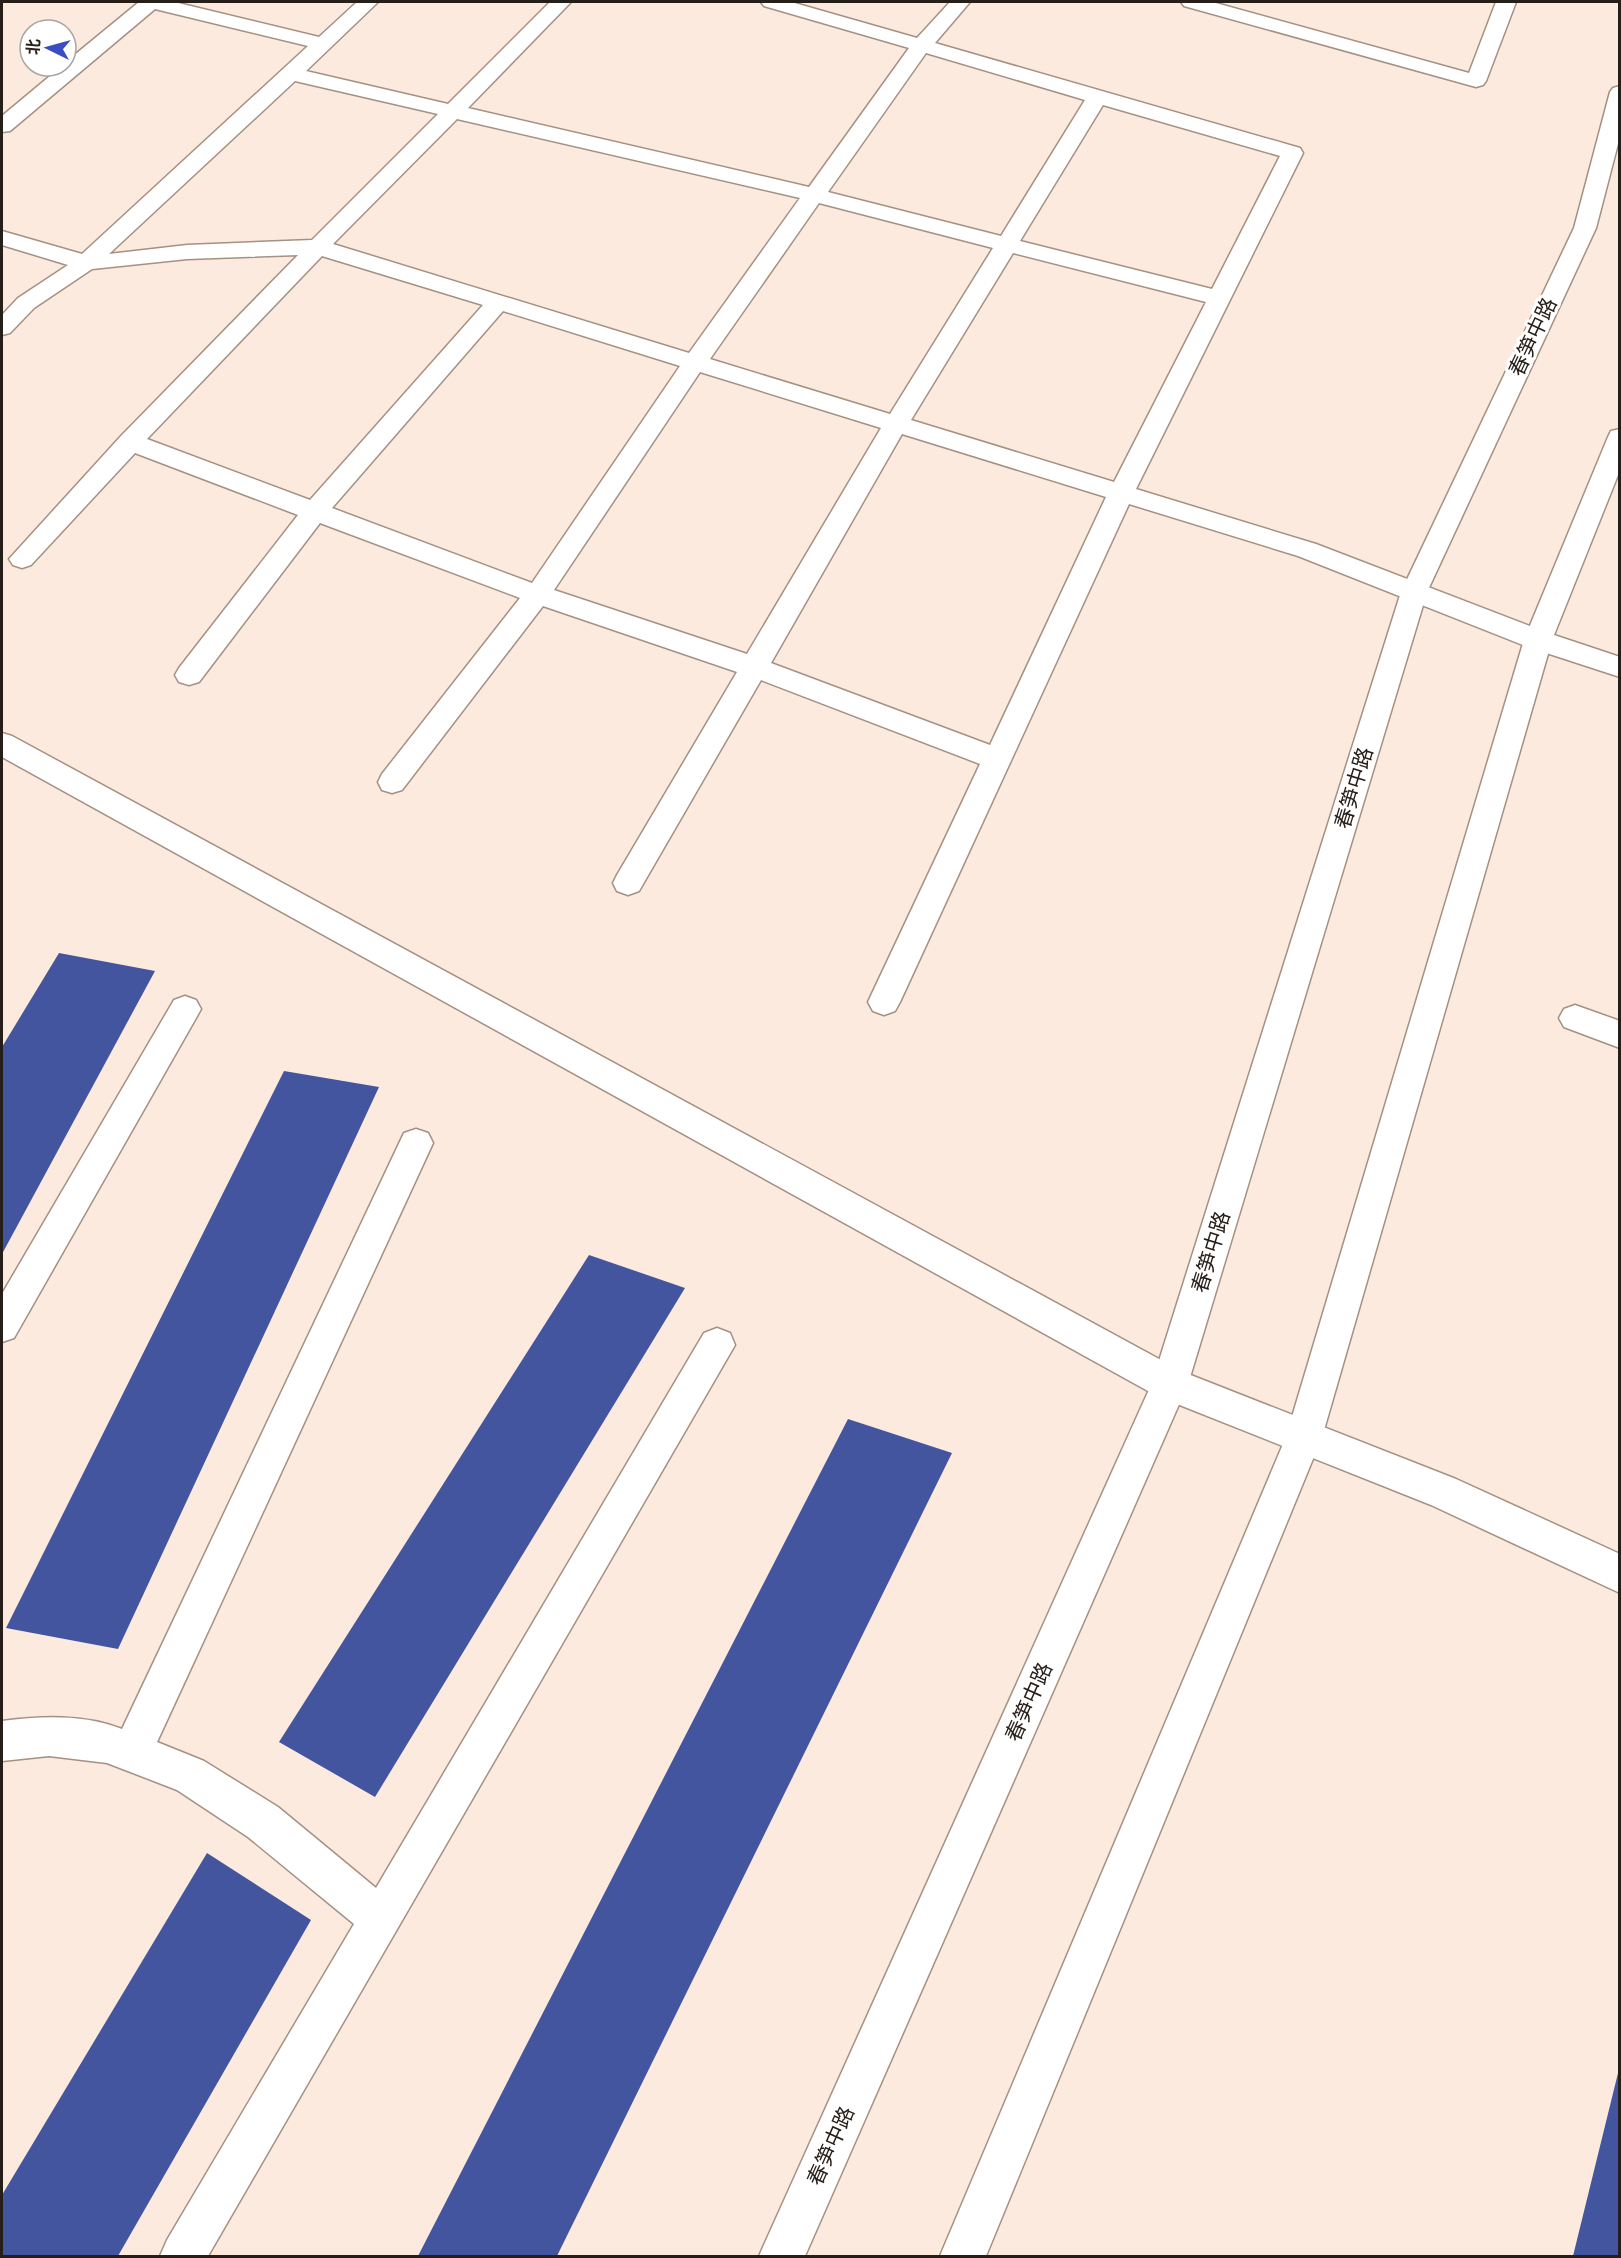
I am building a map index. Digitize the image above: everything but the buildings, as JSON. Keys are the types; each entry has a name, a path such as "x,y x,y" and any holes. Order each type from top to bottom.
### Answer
{"street":[{"path":"2,126 152,2 324,44"},
{"path":"2,328 26,303 86,263 368,2"},
{"path":"22,558 318,247 561,2"},
{"path":"771,2 1292,153 1121,493 884,1002"},
{"path":"392,782 538,594 695,362 814,195 922,45 960,2"},
{"path":"1191,2 1476,81 1506,2"},
{"path":"292,74 814,195 1219,298"},
{"name":"春笋中路","path":"782,2256 1170,1384 1414,592 1585,228 1620,92"},
{"path":"628,883 896,424 1098,96"},
{"path":"2,238 86,263 187,252 318,247 1307,550 1538,640 1620,667"},
{"path":"189,675 315,511 499,302"},
{"path":"963,2256 1304,1437 1538,640 1620,436"},
{"path":"130,442 538,594 754,667 997,759"},
{"path":"2,744 1170,1384 1443,1492 1620,1574"},
{"path":"2,1326 185,1009"},
{"path":"1575,1018 1620,1035"},
{"path":"132,1752 416,1143"},
{"path":"183,2256 717,1345"},
{"path":"2,1741 49,1736 107,1743 190,1775 263,1822 381,1919"}]}
